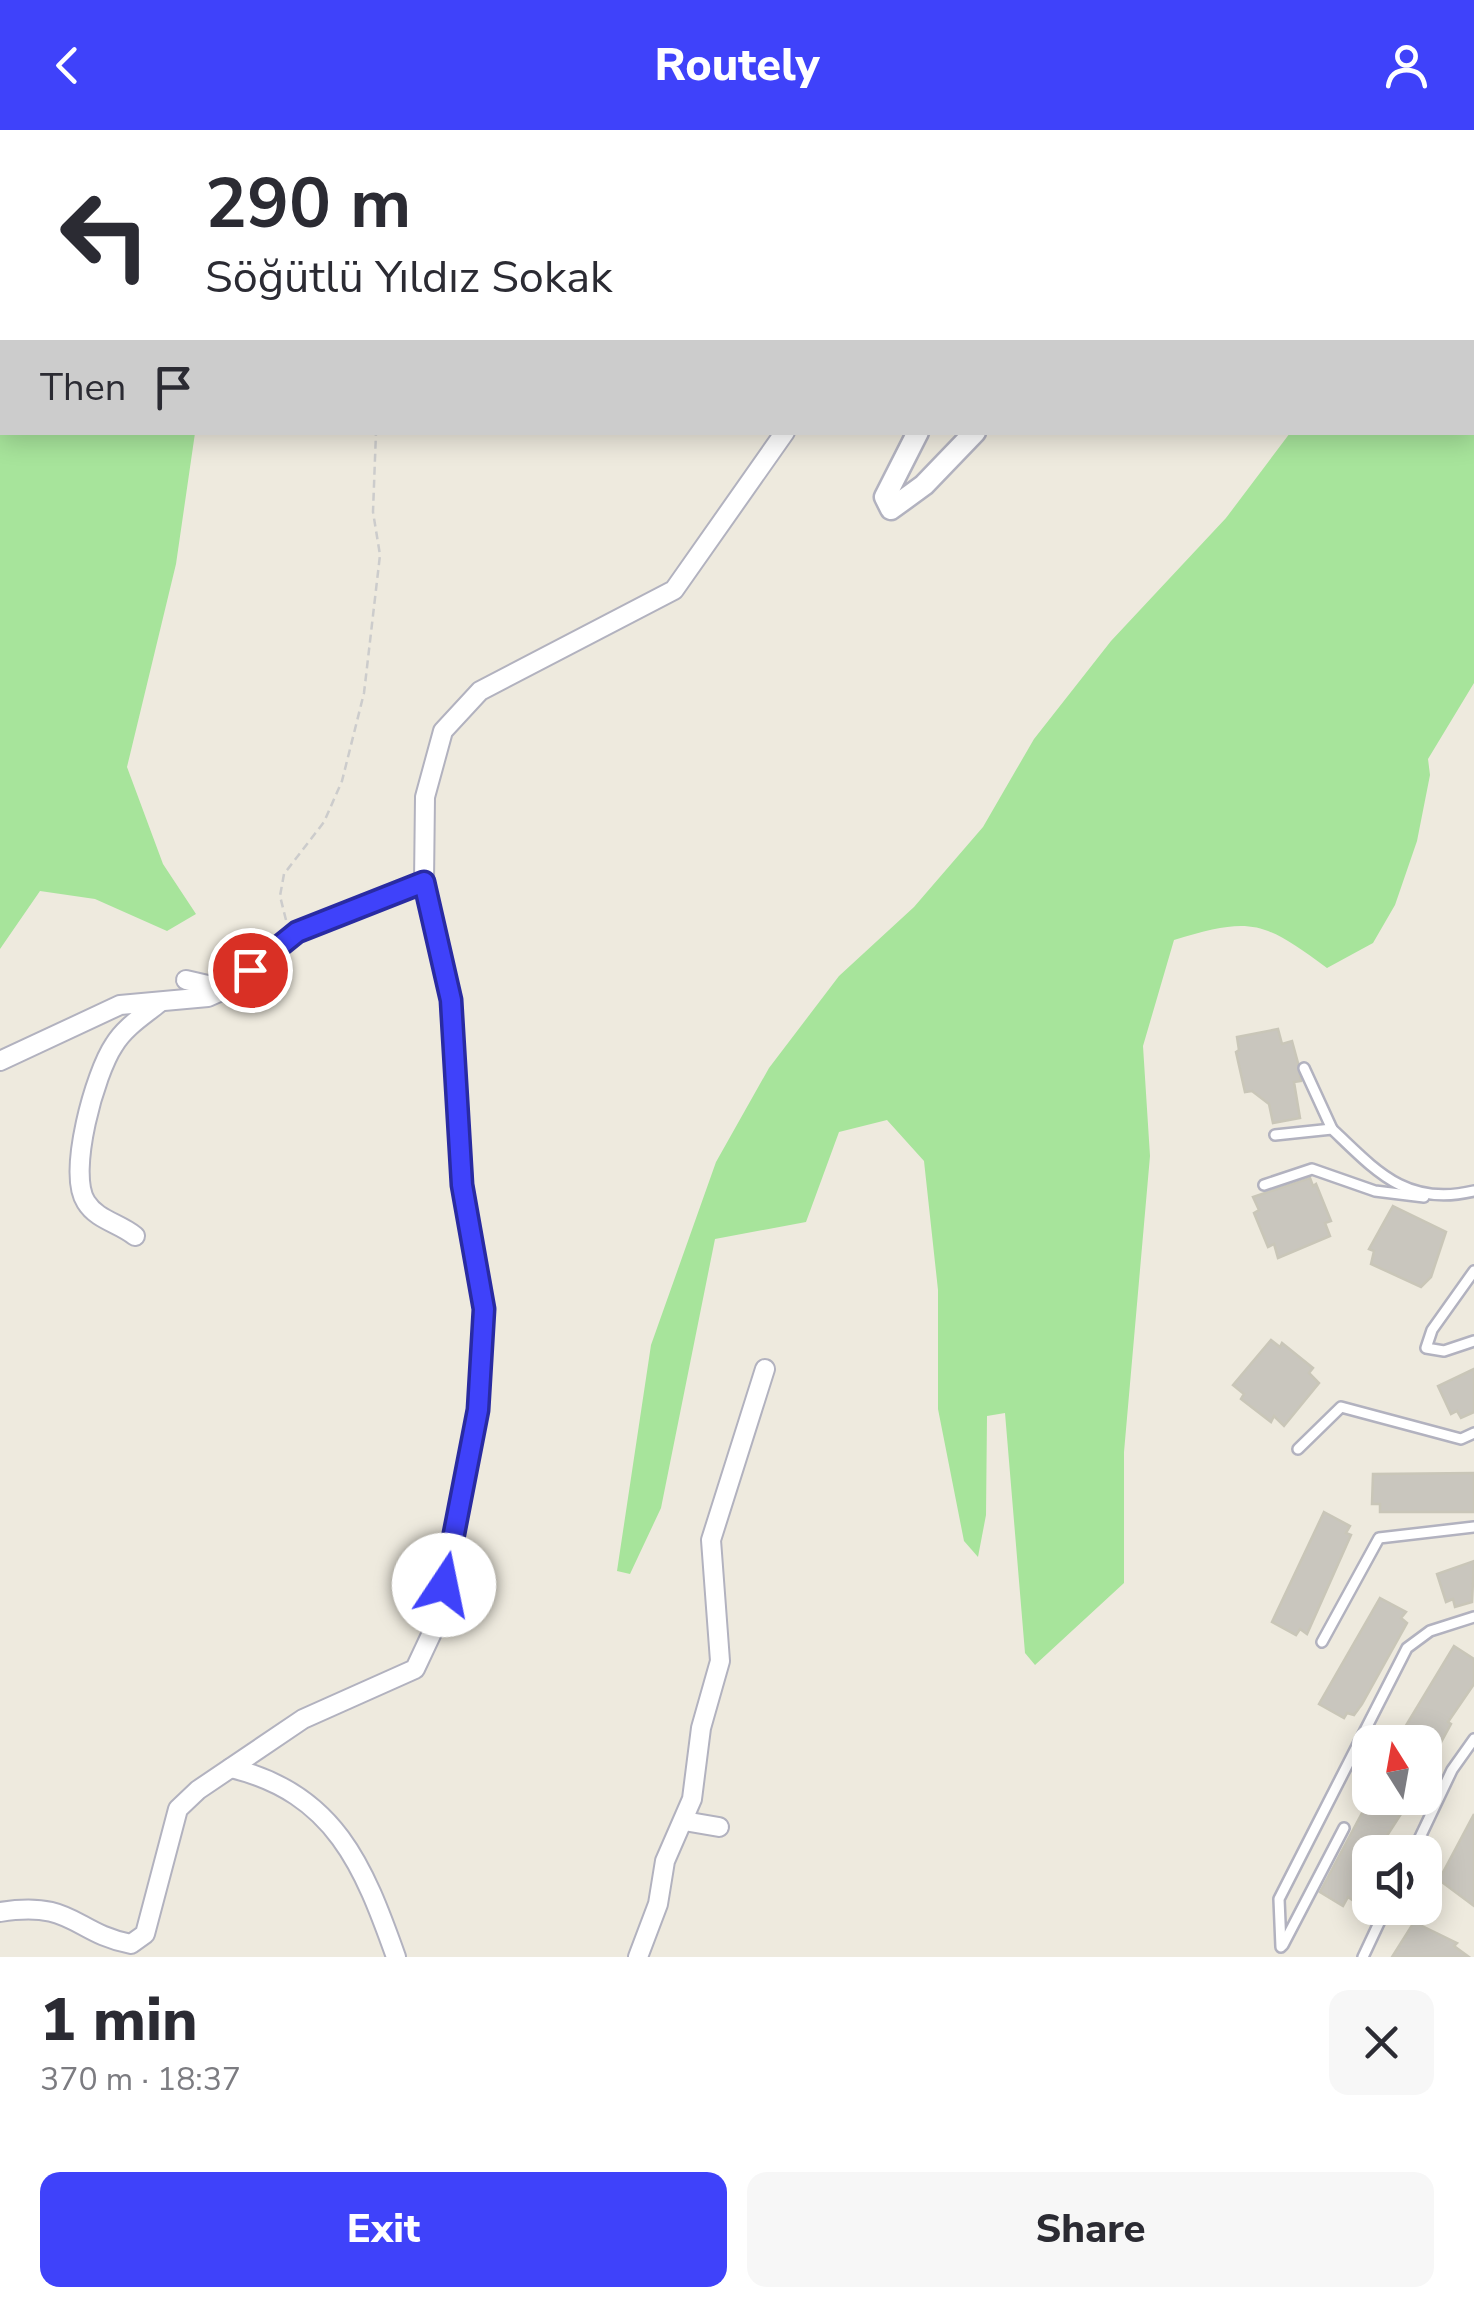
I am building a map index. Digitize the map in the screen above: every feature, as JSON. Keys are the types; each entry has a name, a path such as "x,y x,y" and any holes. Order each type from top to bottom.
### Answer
{"street":[{"path":"0,1911 36,1908 70,1915 114,1941 131,1944 145,1934 178,1809 303,1719 415,1669 438,1620 478,1410 484,1309 462,1185 451,1000 424,882 425,797 443,732 480,691 674,590 783,435"},
{"path":"916,435 889,483 885,497 891,509 924,484 972,435"},
{"path":"0,1062 120,1005 208,996 226,989 297,932 424,882"},
{"path":"186,980 226,989"},
{"path":"135,1236 117,1222 96,1216 82,1198 81,1153 96,1088 113,1046 127,1028 159,1003"},
{"path":"638,1957 658,1904 666,1861 692,1799 701,1728 720,1661 711,1540 766,1368"},
{"path":"231,1768 252,1773 312,1808 344,1840 357,1857 396,1957"},
{"path":"684,1821 719,1827"}],"lane":[{"path":"1304,1068 1332,1129 1382,1177 1442,1199"},
{"path":"1275,1136 1332,1129"},
{"path":"1264,1185 1312,1169 1376,1191 1442,1199 1474,1191"},
{"path":"1474,1271 1432,1330 1426,1348 1444,1351 1474,1342"},
{"path":"1298,1448 1341,1407 1461,1439 1474,1433"},
{"path":"1322,1642 1379,1538 1474,1526"},
{"path":"1344,1828 1282,1947 1279,1899 1408,1648 1430,1631 1474,1617"},
{"path":"1421,1835 1452,1770 1474,1738"},
{"path":"1363,1957 1378,1925"}],"path":[{"path":"297,932 283,918 284,874 324,822 342,781 364,693 380,554 373,512 376,435"}],"green space":[{"path":"0,435 195,435 176,564 127,767 163,864 196,914 167,931 95,899 40,891 0,949"},
{"path":"1288,435 1474,435 1474,683 1428,759 1430,775 1417,841 1395,905 1373,943 1327,968 1286,940 1255,927 1221,928 1174,940 1143,1046 1150,1156 1124,1452 1124,1583 1035,1665 1025,1653 1005,1413 987,1416 986,1515 978,1557 964,1541 938,1409 938,1290 924,1161 887,1120 839,1132 806,1222 715,1239 661,1508 630,1574 617,1571 651,1345 716,1162 769,1068 839,976 914,907 983,827 1034,739 1111,641 1226,518"}],"building":[{"path":"1278,1029 1282,1044 1292,1041 1298,1063 1301,1081 1294,1082 1300,1118 1273,1123 1269,1104 1252,1091 1245,1092 1236,1052 1237,1037"},
{"path":"1310,1178 1331,1221 1325,1223 1330,1236 1278,1258 1274,1244 1268,1247 1254,1213 1259,1210 1253,1197"},
{"path":"1393,1206 1446,1232 1431,1277 1421,1287 1371,1264 1374,1251 1369,1249"},
{"path":"1271,1340 1280,1347 1282,1343 1313,1368 1309,1373 1319,1383 1284,1426 1274,1416 1271,1422 1241,1399 1244,1394 1233,1385"},
{"path":"1474,1369 1474,1412 1461,1418 1457,1411 1451,1414 1438,1386"},
{"path":"1474,1473 1474,1512 1380,1512 1380,1504 1372,1504 1373,1474"},
{"path":"1324,1512 1350,1526 1346,1533 1351,1535 1307,1634 1300,1629 1296,1635 1272,1622"},
{"path":"1474,1561 1472,1602 1455,1607 1453,1599 1446,1602 1437,1574"},
{"path":"1380,1598 1406,1612 1401,1618 1407,1623 1362,1704 1354,1715 1347,1713 1344,1718 1319,1704"},
{"path":"1454,1646 1474,1659 1474,1684 1448,1722 1451,1724 1442,1741 1442,1725 1406,1725"},
{"path":"1474,1814 1474,1906 1442,1882 1442,1874"},
{"path":"1361,1815 1400,1815 1387,1835 1352,1835 1352,1900 1348,1897 1343,1906 1320,1892"},
{"path":"1412,1925 1420,1925 1457,1943 1454,1946 1469,1957 1392,1957"}],"route":[{"path":"250,970 297,932 424,882 451,1000 462,1185 484,1309 478,1410 444,1585"}]}
